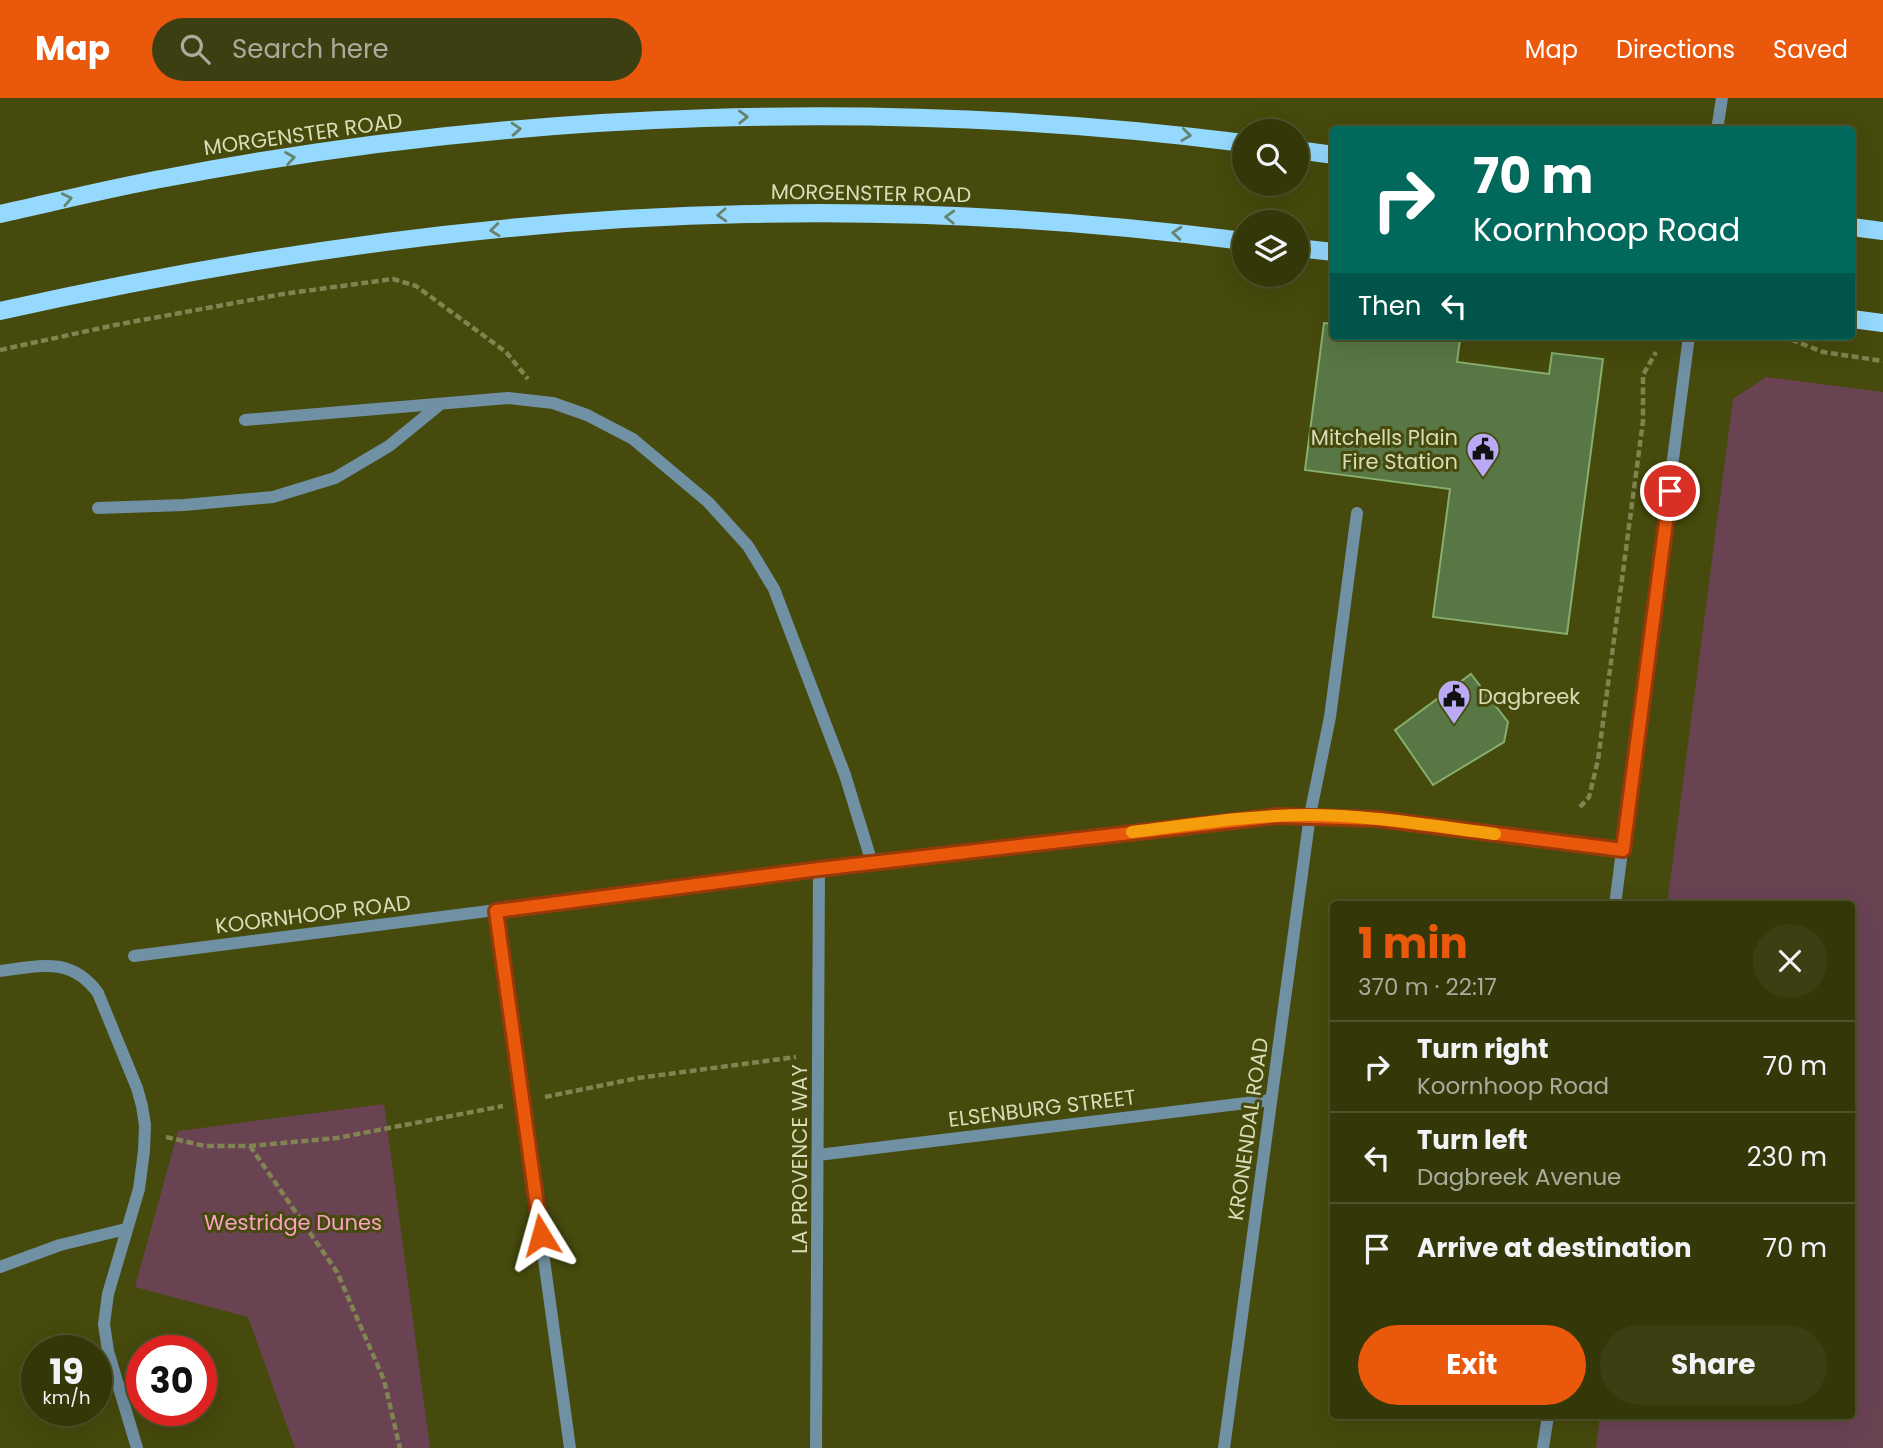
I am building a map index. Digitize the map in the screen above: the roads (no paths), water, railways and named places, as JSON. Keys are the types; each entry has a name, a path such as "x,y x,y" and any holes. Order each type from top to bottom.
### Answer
{"main road":[{"name":"MORGENSTER ROAD","path":"0,214 166,177 334,150 490,131 638,120 755,117 1028,123 1152,131 1232,141"},
{"path":"1309,152 1330,154"},
{"name":"MORGENSTER ROAD","path":"0,311 179,275 318,252 408,239 595,221 748,214 881,214 1034,221 1232,239"},
{"path":"1855,227 1883,231"},
{"path":"1309,250 1330,252"},
{"path":"1855,319 1883,323"}],"street":[{"path":"1718,126 1722,98"},
{"path":"1616,901 1688,340"},
{"path":"245,420 508,398 553,403 587,415 633,439 708,502 748,545 774,589 845,775 872,863"},
{"path":"98,508 184,505 273,497 335,478 389,446 438,405"},
{"name":"KRONENDAL ROAD","path":"1224,1448 1310,815 1329,717 1357,513"},
{"name":"KOORNHOOP ROAD","path":"134,956 819,869 1244,819 1310,815 1377,819 1623,850"},
{"name":"LA PROVENCE WAY","path":"816,1448 819,869"},
{"path":"496,911 570,1448"},
{"path":"0,971 47,965 77,972 98,993 140,1097 144,1132 139,1189 108,1294 104,1324 108,1352 138,1448"},
{"name":"ELSENBURG STREET","path":"818,1155 1271,1100"},
{"path":"0,1267 60,1245 126,1229"},
{"path":"1544,1448 1548,1419"}],"place":[{"name":"Mitchells Plain Fire Station","path":"1483,479"},
{"name":"Dagbreek","path":"1454,726"}],"park label":[{"name":"Westridge Dunes","path":"293,1222"}]}
